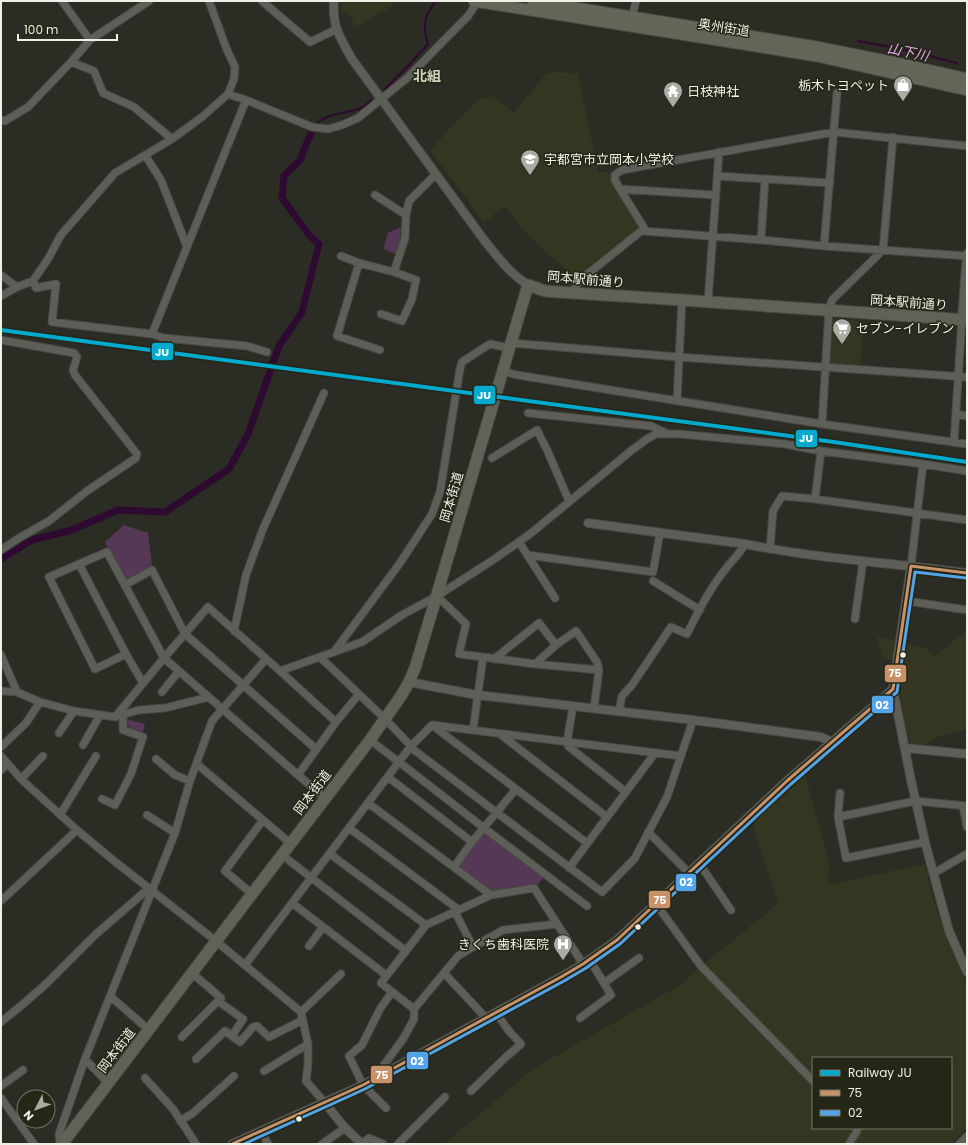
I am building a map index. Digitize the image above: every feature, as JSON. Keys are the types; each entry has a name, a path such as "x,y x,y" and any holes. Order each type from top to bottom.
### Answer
{"highway":[{"name":"奥州街道","path":"477,1 817,56 967,90"},
{"name":"奥州街道","path":"533,1 555,3 817,47 898,63 967,79"}],"main road":[{"name":"岡本駅前通り","path":"528,285 545,291 708,301 964,320"},
{"path":"502,374 528,285"},
{"name":"岡本街道","path":"61,1144 370,740 401,696 409,682 417,661 502,374"}],"street":[{"path":"62,1 90,40"},
{"path":"1,120 5,121 28,107 90,40 149,1"},
{"path":"1,296 17,287 33,281 48,259 61,235 114,173 172,140 202,117 228,94 234,80 235,67 227,50 209,1"},
{"path":"262,1 310,42 337,29"},
{"name":"岡本駅前通り","path":"334,1 333,14 338,34 352,59 484,240 516,276 528,285"},
{"path":"228,94 312,127 328,128 342,125 358,118 407,78 468,16 477,1"},
{"path":"632,17 636,1"},
{"path":"71,62 94,71 103,93 134,107 172,140"},
{"path":"824,246 837,93"},
{"path":"152,334 246,100"},
{"path":"646,231 614,177 622,170 834,132 967,146"},
{"path":"822,424 829,310 832,300 883,250 893,138"},
{"path":"708,301 719,152"},
{"path":"145,154 161,180 187,247"},
{"path":"394,272 405,238 406,216 409,201 436,174"},
{"path":"717,176 830,182"},
{"path":"761,240 765,179"},
{"path":"620,189 715,195"},
{"path":"375,195 406,216"},
{"path":"572,293 579,281 640,232 646,231 824,246 967,255 964,320 954,442"},
{"path":"341,256 416,280 412,299 402,321 381,314"},
{"path":"359,263 337,336 380,350"},
{"path":"1,275 17,287"},
{"path":"33,281 36,288 56,284 52,322 152,334 164,338 247,346 267,352"},
{"path":"677,401 682,300"},
{"path":"1,340 74,353 77,357 73,370 74,375 137,454 136,458 87,492 49,521 1,550"},
{"path":"334,652 400,563 432,514 440,492 462,362 490,344 967,377"},
{"path":"502,374 517,375 822,424 967,444"},
{"path":"234,631 246,575 263,529 324,393"},
{"path":"528,413 651,426 667,433"},
{"path":"956,414 967,416"},
{"path":"492,458 537,430 570,501"},
{"path":"280,671 362,642 402,615 437,596 530,534 647,439 656,434 667,433 785,444 821,451 967,471"},
{"path":"815,499 821,451"},
{"path":"923,464 916,513 911,566 893,689 915,801 925,842 949,931 967,972"},
{"path":"770,549 773,511 782,496 815,499 967,520"},
{"path":"588,523 745,544 770,549 967,573"},
{"path":"527,555 653,572 660,533"},
{"path":"519,542 555,598"},
{"path":"619,711 622,696 632,685 671,627 687,634 705,600 724,570 741,551 745,544"},
{"path":"126,654 95,669 49,577 107,552 164,658 325,798"},
{"path":"855,619 863,561"},
{"path":"79,564 126,654 143,683"},
{"path":"125,585 152,570 185,634 316,749"},
{"path":"654,582 700,610"},
{"path":"437,596 466,624 459,654 535,664 599,670"},
{"path":"906,601 967,610"},
{"path":"114,717 208,607 336,722"},
{"path":"494,659 539,623 556,646"},
{"path":"535,664 576,631 597,662 599,670 594,708"},
{"path":"1,654 17,692"},
{"path":"320,657 411,746 496,813 602,892 635,858 668,797 693,720"},
{"path":"473,730 483,657"},
{"path":"61,1144 59,1134 85,1059 150,890 174,833 190,781 212,721 266,659"},
{"path":"162,692 179,671"},
{"path":"409,682 477,695 693,720 821,737 832,742"},
{"path":"232,1144 325,1103 379,1077 541,989 587,962 617,940 788,780 893,689"},
{"path":"1,691 17,692 40,702 74,711 114,717 139,710 165,708 210,697"},
{"path":"298,775 336,722 359,694"},
{"path":"1,747 26,723 40,702"},
{"path":"573,706 567,742 568,746 626,792"},
{"path":"60,733 74,711"},
{"path":"102,799 115,805 130,774 143,737 123,730 123,714"},
{"path":"82,745 100,715"},
{"path":"432,725 681,756"},
{"path":"245,966 411,746 432,725"},
{"path":"432,725 587,843"},
{"path":"500,734 607,817"},
{"path":"370,740 587,906"},
{"path":"905,748 967,754"},
{"path":"569,868 655,753"},
{"path":"1,756 22,779 77,830 150,890 216,941 302,1016 308,1044 306,1081 345,1128 362,1144 369,1138 384,1144"},
{"path":"22,779 43,756"},
{"path":"60,815 96,756"},
{"path":"156,759 176,775 190,781"},
{"path":"1,770 7,764"},
{"path":"197,764 290,843"},
{"path":"388,777 472,842"},
{"path":"454,867 472,842 516,789"},
{"path":"840,793 838,817 846,858 925,842"},
{"path":"838,817 915,801 965,806 967,827"},
{"path":"368,803 491,895"},
{"path":"147,815 174,833"},
{"path":"252,894 225,871 263,820"},
{"path":"349,828 457,911 473,947"},
{"path":"1,901 77,830"},
{"path":"648,832 689,873"},
{"path":"330,854 426,925"},
{"path":"934,873 967,854"},
{"path":"282,855 406,951"},
{"path":"699,863 731,910"},
{"path":"414,1009 381,983 426,925 491,895 534,888 557,924 611,994 580,1018"},
{"path":"1,1022 48,983 95,935 150,890"},
{"path":"292,903 386,975"},
{"path":"656,904 701,966 812,1080"},
{"path":"379,1077 384,1065 403,1039 414,1019 414,1009 458,956 503,930 557,924"},
{"path":"309,946 323,927"},
{"path":"604,983 639,958"},
{"path":"182,1037 221,998 192,973"},
{"path":"196,1059 225,1031 240,1042 253,1027 257,1026 269,1037 302,1016 341,974"},
{"path":"444,974 486,1018"},
{"path":"386,1108 363,1085 350,1056 362,1045 380,1009 392,992"},
{"path":"110,996 149,1030"},
{"path":"218,1001 243,1019 232,1036"},
{"path":"471,1091 521,1044 496,1013"},
{"path":"264,1071 308,1044"},
{"path":"85,1059 108,1084"},
{"path":"1,1086 23,1070"},
{"path":"180,1121 193,1113 234,1076"},
{"path":"145,1078 173,1109 196,1144"},
{"path":"398,1144 445,1097"},
{"path":"1,1098 34,1144"},
{"path":"322,1144 345,1128"},
{"path":"849,1144 857,1129"},
{"path":"261,1131 268,1144"},
{"path":"960,1144 967,1137"}],"shaded area":[{"path":"340,1 394,1 392,6 387,10 369,18 362,25 357,26 354,24 349,14 341,12"},
{"name":"宇都宮市立岡本小学校","path":"554,72 578,73 598,172 612,172 612,179 641,226 576,279 534,241 520,226 505,206 484,223 430,150 477,100 494,96 513,113 546,74"},
{"path":"401,227 400,241 396,254 383,249 388,233"},
{"path":"835,319 864,321 860,366 832,365 829,361 831,324"},
{"path":"124,525 148,533 152,566 127,580 105,542"},
{"path":"967,630 967,729 938,737 924,746 911,744 903,723 901,662 882,658 877,637 927,648 934,657"},
{"path":"126,719 145,724 143,731 141,733 131,728"},
{"path":"805,775 829,861 828,885 925,864 932,896 947,939 967,986 967,1128 951,1144 444,1144 533,1069 682,984 697,969 778,904 752,822"},
{"path":"488,827 547,873 537,886 494,892 459,866"}],"waterway":[{"path":"384,90 428,44 425,32 425,21 436,1"},
{"name":"山下川","path":"858,41 902,49 957,63"},
{"path":"315,125 330,116 362,107 371,100"},
{"path":"1,559 32,540 72,530 118,510 165,512 229,469 248,434 279,346 302,312 319,244 309,235 282,198 284,176 300,160 313,128"}],"rail line":[{"name":"JU","path":"1,330 834,442 967,462"}],"transit line":[{"name":"75","path":"232,1144 363,1085 561,977 583,964 617,940 788,780 893,689 911,566 967,573"},
{"name":"02","path":"244,1144 365,1089 564,981 586,968 620,944 791,784 897,692 915,572 966,578"}],"place":[{"name":"栃木トヨペット","path":"903,102"},
{"name":"日枝神社","path":"673,108"},
{"name":"宇都宮市立岡本小学校","path":"530,176"},
{"name":"セブン-イレブン","path":"842,345"},
{"name":"きくち歯科医院","path":"563,961"}],"district":[{"name":"北組","path":"427,76"}]}
